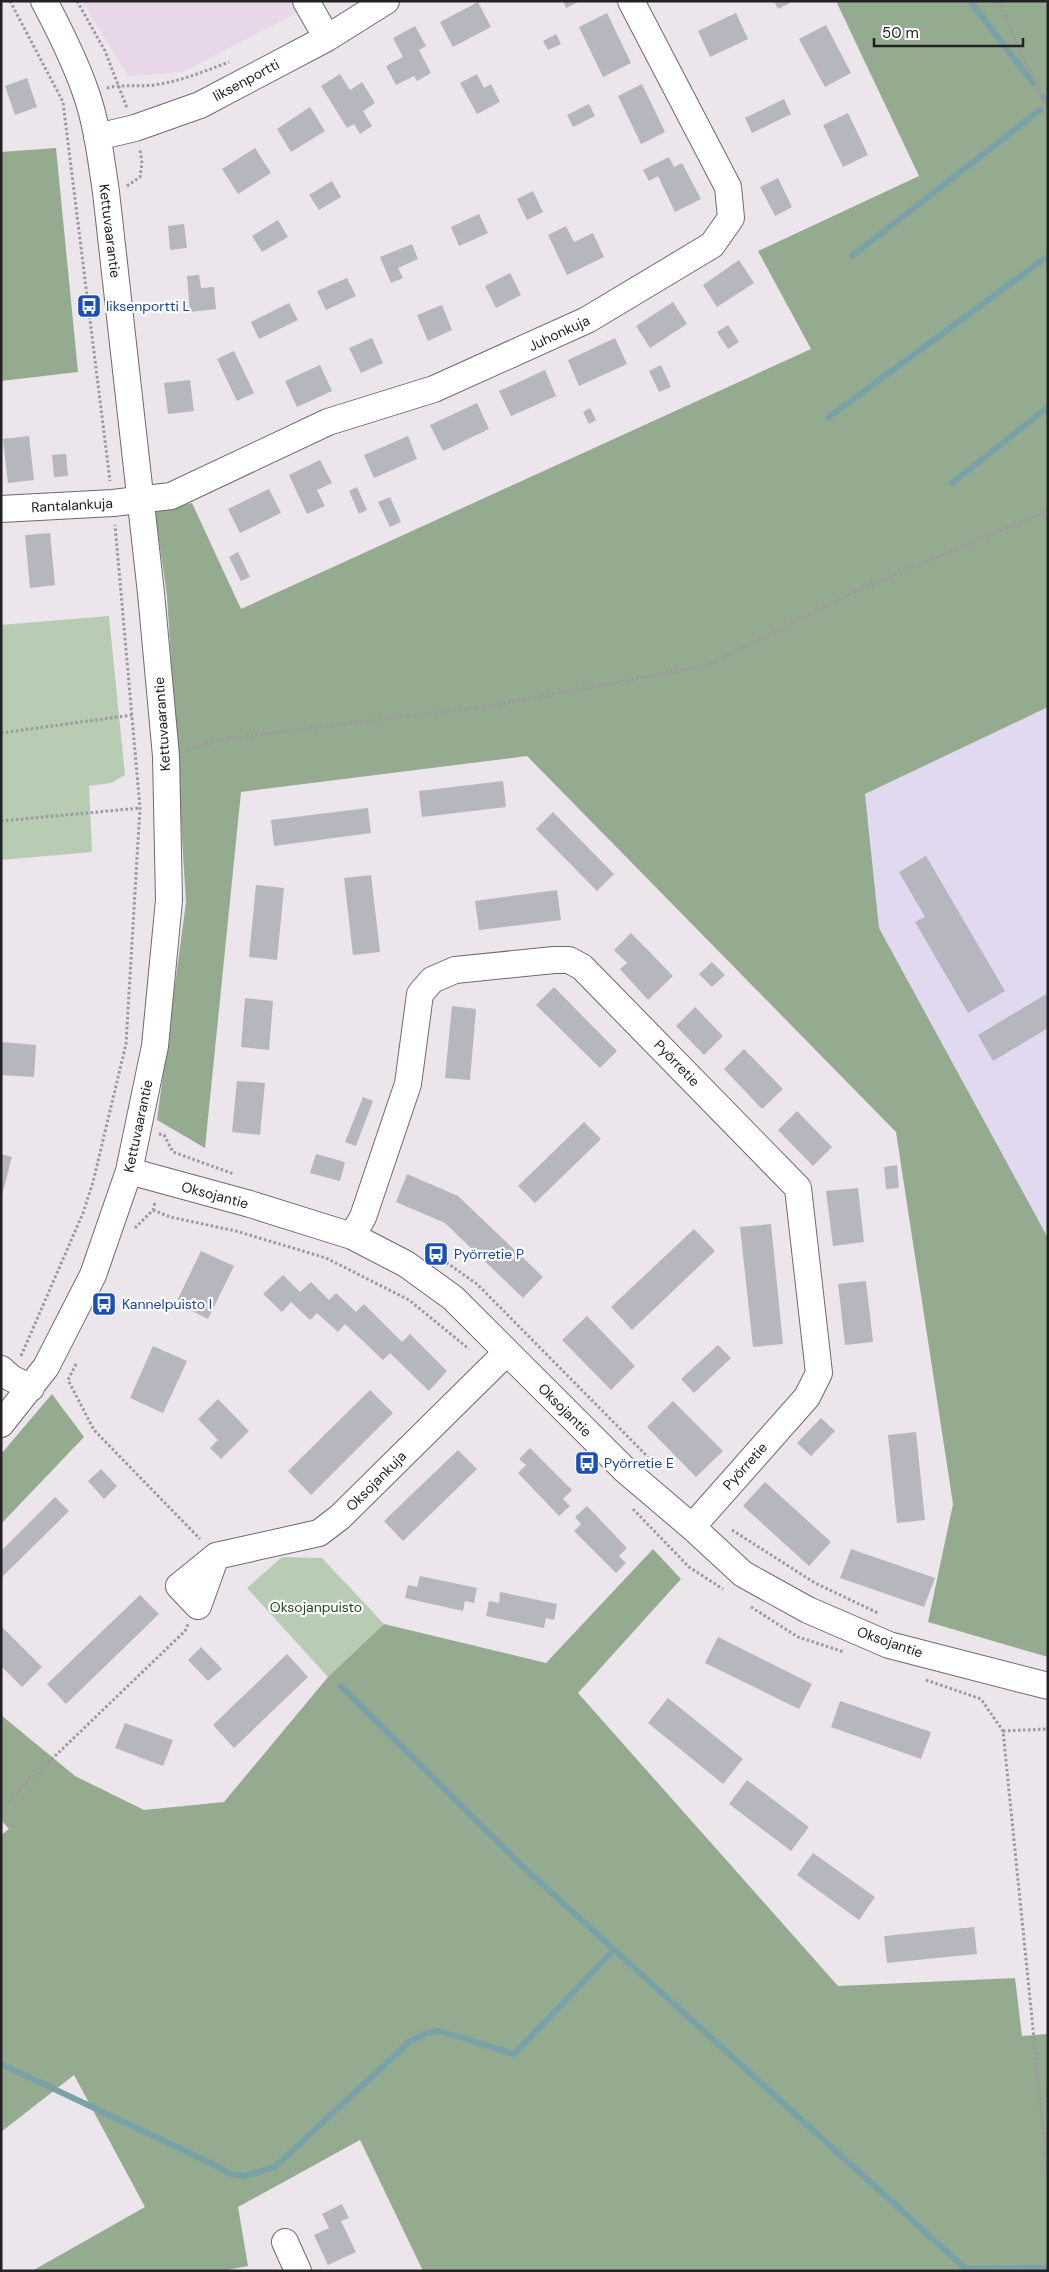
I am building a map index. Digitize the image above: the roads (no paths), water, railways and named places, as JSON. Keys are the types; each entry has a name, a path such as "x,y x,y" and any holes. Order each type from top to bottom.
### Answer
{"street":[{"name":"Kettuvaarantie","path":"1,1424 14,1378 46,1367 93,1275 129,1172 155,1046 169,900 166,756 142,500 106,192 97,137 75,98 64,40 44,1"},
{"path":"306,1 327,38"},
{"name":"Iiksenportti","path":"97,137 135,128 200,105 327,38 386,1"},
{"name":"Juhonkuja","path":"142,500 171,496 328,422 434,389 578,324 712,245 731,218 728,187 631,1"},
{"name":"Rantalankuja","path":"1,508 142,500"},
{"name":"Pyörretie","path":"352,1236 363,1217 408,1084 420,994 432,980 455,970 554,960 569,960 582,966 798,1188 819,1373 807,1397 692,1527"},
{"name":"Oksojantie","path":"129,1172 250,1204 352,1236 406,1264 454,1298 625,1470 692,1527 742,1574 808,1610 889,1645 1048,1686"},
{"name":"Oksojankuja","path":"198,1606 179,1586 216,1556 319,1533 340,1517 506,1352"},
{"path":"285,2242 298,2271"}],"waterway":[{"path":"970,1 1033,83"},
{"path":"1044,97 1048,102"},
{"path":"852,256 1040,110"},
{"path":"829,417 1048,256"},
{"path":"952,483 1048,407"},
{"path":"341,1686 522,1866 966,2269 1044,2268"},
{"path":"1,2064 219,2167 230,2174 245,2176 275,2167 409,2042 426,2033 440,2031 514,2054 614,1950"}],"place":[{"name":"Iiksenportti L","path":"89,306"},
{"name":"Pyörretie P","path":"436,1254"},
{"name":"Kannelpuisto I","path":"104,1304"},
{"name":"Pyörretie E","path":"587,1463"}],"park label":[{"name":"Oksojanpuisto","path":"316,1607"}]}
